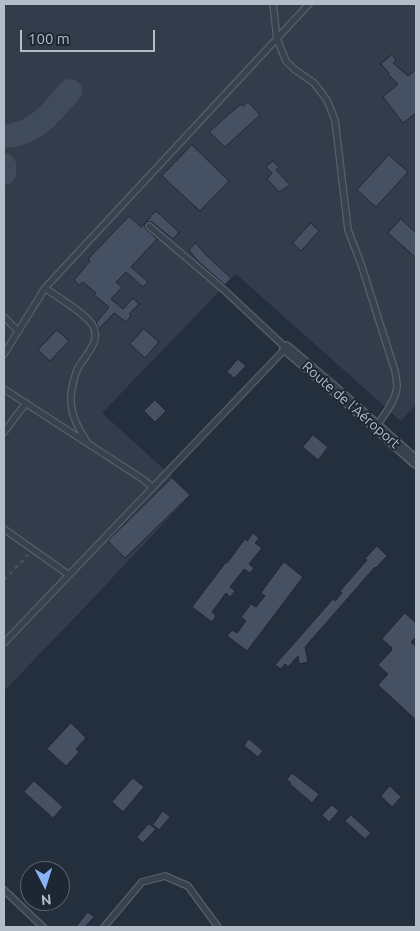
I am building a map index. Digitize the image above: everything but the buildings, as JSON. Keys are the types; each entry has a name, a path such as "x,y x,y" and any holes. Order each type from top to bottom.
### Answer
{"street":[{"name":"Route de l'Aéroport","path":"286,348 416,462"}],"lane":[{"path":"273,4 277,39 286,61 314,83 327,100 335,120 348,230 395,371 397,386 394,397 388,410 376,427"},
{"path":"4,354 45,288 309,4"},
{"path":"4,643 286,348 223,289 148,226"},
{"path":"45,288 85,317 94,328 94,342 78,368 73,381 71,397 76,426 87,442"},
{"path":"4,317 18,331"},
{"path":"4,388 144,480 152,488"},
{"path":"4,432 26,403"},
{"path":"4,529 69,575"},
{"path":"104,927 142,882 165,876 188,886 218,927"},
{"path":"4,890 43,927"}],"path":[{"path":"4,580 33,550"}],"shaded area":[{"path":"4,4 416,4 416,404 401,421 236,274 102,413 190,495 4,691"}],"taxiway":[{"path":"4,136 15,135 34,127 49,115 70,91"},
{"path":"4,165 4,173"}]}
